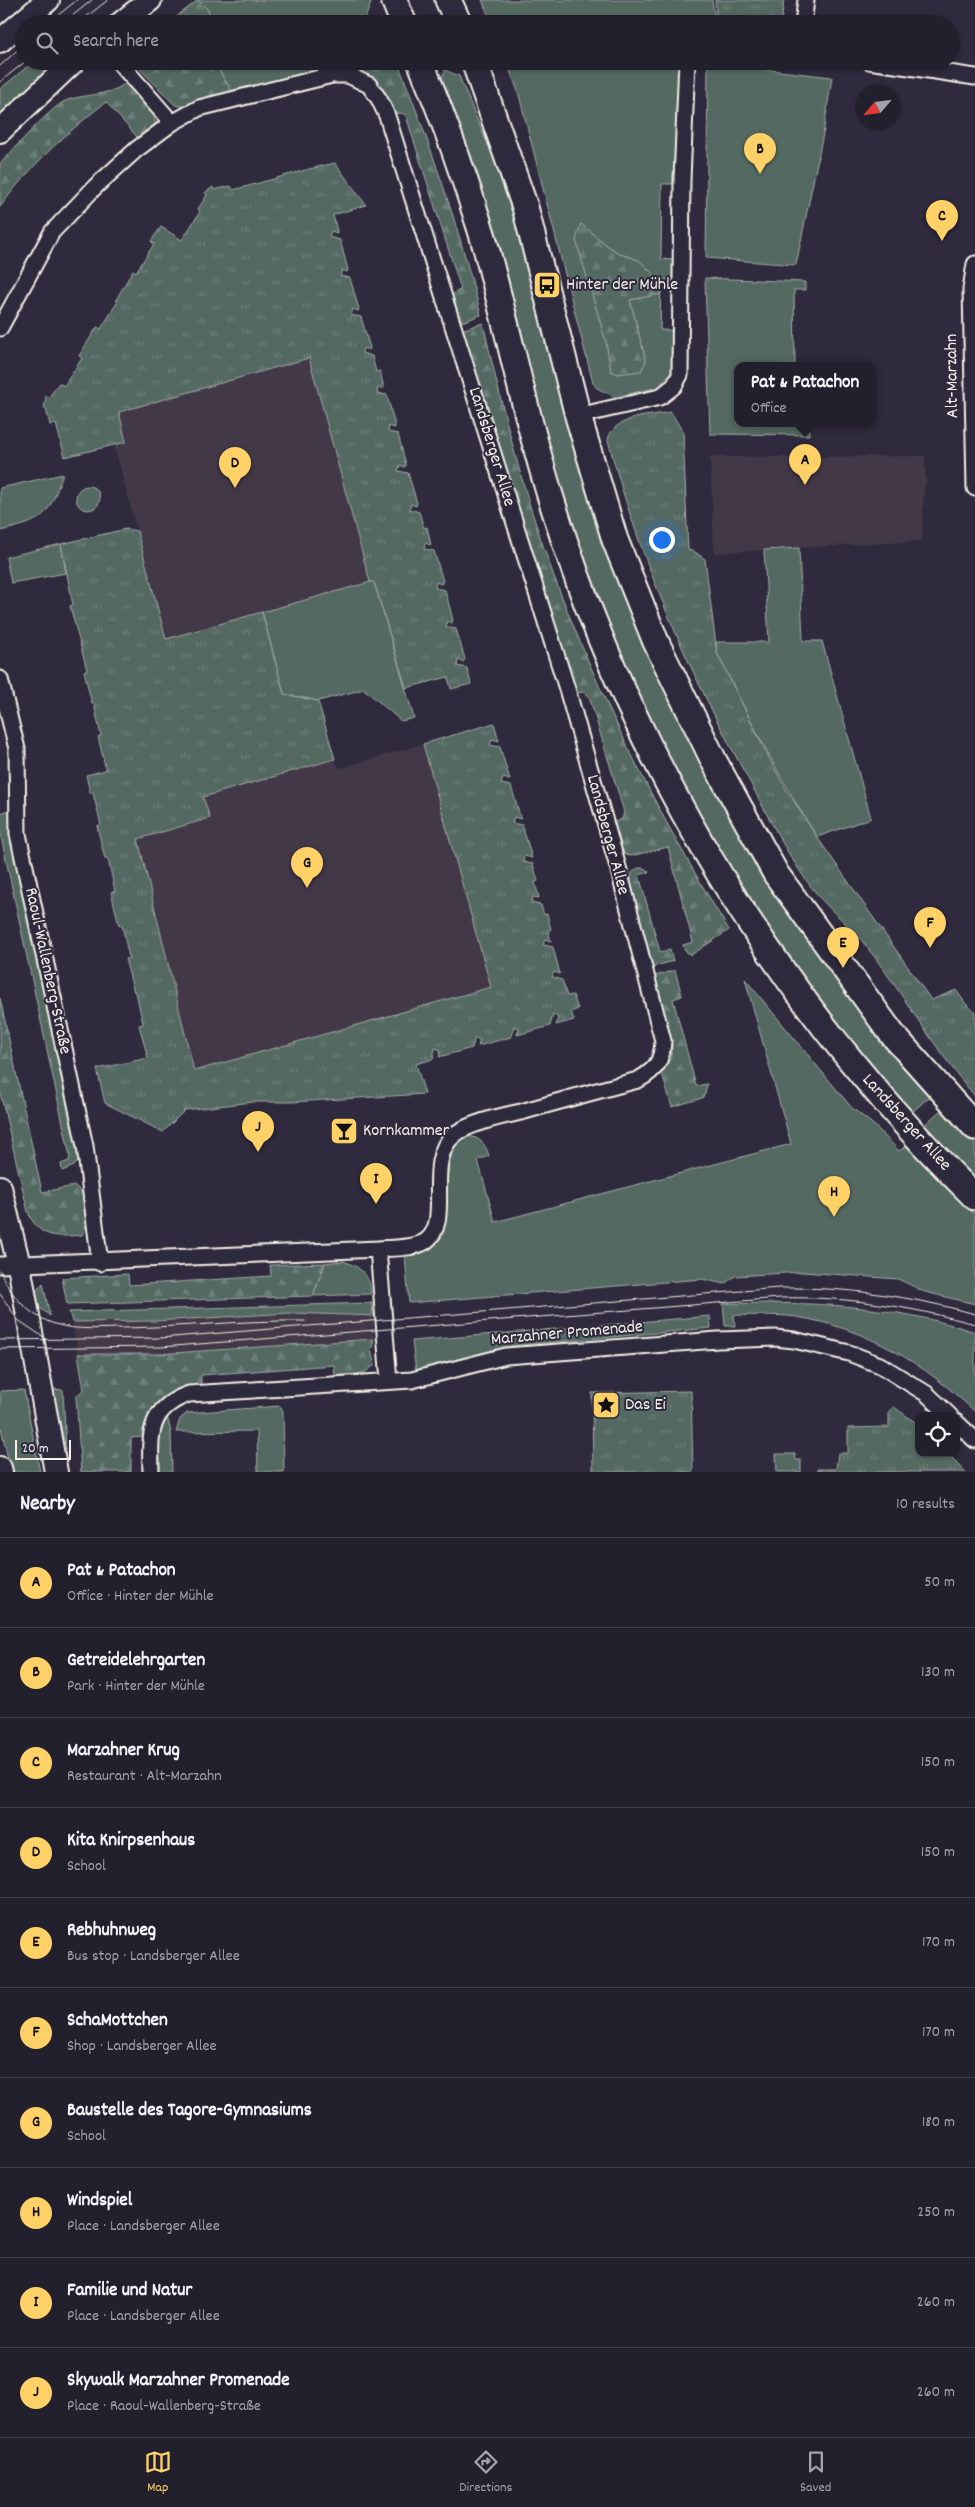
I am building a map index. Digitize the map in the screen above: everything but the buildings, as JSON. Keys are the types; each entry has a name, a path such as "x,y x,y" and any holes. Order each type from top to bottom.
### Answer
{"main road":[{"path":"30,15 48,0"},
{"path":"131,15 150,0"},
{"path":"394,0 400,15"},
{"path":"448,0 455,15"},
{"path":"0,41 15,28"},
{"path":"0,131 64,70"},
{"name":"Landsberger Allee","path":"424,70 455,151 478,222 504,316 530,428 570,558 610,663 638,726 709,856 785,975 830,1036 881,1096 933,1155 975,1197"},
{"path":"477,70 499,127 525,207 578,416 615,540 656,642 715,763 776,874 892,1034 975,1127"},
{"path":"0,1187 9,1265 56,1472"}],"street":[{"path":"804,15 806,0"},
{"path":"0,328 52,232 115,169 172,123 126,70"},
{"path":"578,416 660,397 674,386 680,376 682,180 687,70"},
{"path":"929,70 975,77"},
{"name":"Landsberger Allee","path":"172,123 207,106 332,74 356,77 369,85 380,98 566,689 618,867 663,1041 662,1055 658,1066 638,1080 494,1119 456,1133 446,1142 440,1162 436,1225 432,1234 420,1244 378,1249"},
{"name":"Alt-Marzahn","path":"975,264 971,289 975,488"},
{"name":"Raoul-Wallenberg-Straße","path":"0,679 17,749 18,834 85,1146 100,1262"},
{"path":"9,1265 378,1249 389,1381"},
{"name":"Marzahner Promenade","path":"151,1472 152,1425 165,1406 177,1398 189,1394 389,1381 435,1375 506,1356 718,1340 775,1338 794,1340 849,1353 880,1365 927,1394 946,1412"},
{"path":"960,1426 975,1440"}],"shaded area":[{"path":"309,357 370,582 166,639 114,445 126,442 118,412"},
{"path":"925,456 926,486 924,486 922,541 714,553 710,457"},
{"path":"423,744 492,987 194,1071 138,839 209,818 202,797 335,759 339,768"},
{"path":"291,1313 373,1316 374,1339 159,1354 78,1354 72,1322 155,1321"}],"green space":[{"path":"198,0 370,0 371,3 366,15 210,15 208,10"},
{"path":"198,0 208,10 210,15 179,15"},
{"path":"482,0 712,0 714,15 488,15"},
{"path":"715,0 784,0 782,15 716,15"},
{"path":"23,70 49,70 0,117 0,89"},
{"path":"141,70 219,70 233,93 185,107 175,105"},
{"path":"219,70 324,70 233,93"},
{"path":"400,70 444,187 481,315 459,323 450,296 461,289 406,116 402,113 392,114 373,79 358,71"},
{"path":"445,70 459,76 484,136 506,179 588,494 610,558 669,699 770,882 813,948 870,1024 931,1095 908,1116 866,1066 751,909 666,758 586,580 439,85"},
{"path":"510,70 680,70 674,184 662,184 661,259 673,260 673,279 661,280 660,330 673,330 672,371 659,387 615,397 597,388 593,383 518,91"},
{"path":"708,70 770,70 832,77 824,129 796,265 706,258"},
{"path":"125,84 151,110 155,123 152,132 142,140 138,138 106,102 49,151 0,207 0,164 41,120 65,101 103,93"},
{"path":"335,163 366,205 333,215 337,233 331,231 329,237 340,240 348,270 347,272 342,270 340,276 350,278 359,309 358,311 353,309 351,315 361,317 370,348 369,350 363,348 362,353 372,356 376,372 380,371 384,388 378,388 377,393 387,395 395,426 395,428 389,426 388,432 398,434 406,465 405,467 400,465 398,471 408,473 417,503 416,506 411,504 409,509 419,512 424,528 427,527 431,545 425,543 424,549 434,551 443,581 441,584 436,582 435,588 445,590 453,620 452,623 447,621 446,627 456,629 465,659 463,662 458,660 457,666 467,668 471,684 451,689 448,677 406,688 374,582 370,582 309,358 119,412 126,442 65,457 56,424 50,425 46,409 44,409 46,396 49,397 59,383 64,386 82,358 79,356 97,327 101,329 118,301 116,300 133,270 136,272 154,244 151,241 161,227 182,240 200,212 198,209 207,195 205,193 213,187 214,190 231,186 233,190"},
{"path":"581,224 620,254 639,260 661,282 661,294 630,300 646,361 641,371 618,374 611,371 606,342 576,240"},
{"path":"705,278 805,282 805,290 794,290 795,362 734,362 734,427 809,427 809,435 710,434"},
{"path":"483,323 522,479 541,541 570,618 631,755 678,843 729,930 691,955 685,951 683,945 693,942 668,847 631,856 626,855 620,846 613,823 622,819 624,812 589,696 584,692 577,693 461,330"},
{"path":"671,412 683,432 688,550 695,552 705,559 717,653 787,791 931,1000 956,990 966,1004 975,1012 975,1096 945,1059 863,942 820,898 800,872 774,828 687,659 635,529 608,440 611,432 617,426 634,418"},
{"path":"63,474 53,500 43,515 27,524 0,531 0,488"},
{"path":"88,486 93,487 99,493 99,503 93,509 88,510 83,509 77,503 76,498 77,493 83,487"},
{"path":"126,529 137,531 166,639 262,612 284,694 318,701 335,759 203,797 210,818 138,839 194,1071 491,987 423,744 494,723 499,741 492,739 490,745 500,747 510,780 503,778 501,784 511,786 521,819 514,817 512,823 522,825 532,858 524,856 523,862 533,864 538,881 535,882 539,898 533,897 531,903 541,905 544,915 547,914 551,929 548,931 551,941 545,939 543,945 553,947 560,974 554,972 552,977 562,980 567,996 573,995 578,1009 571,1012 574,1020 556,1025 558,1017 553,1015 550,1026 517,1035 519,1028 514,1026 511,1037 478,1046 480,1040 475,1038 472,1048 439,1057 441,1050 435,1048 433,1059 416,1064 425,1094 292,1102 252,1102 185,1110 163,1132 105,1103 97,1069 148,1058 139,1025 143,1024 136,992 134,992 125,959 129,958 122,925 119,925 111,892 115,891 108,859 105,859 97,826 101,825 93,793 90,793 86,775 106,770 98,737 101,736 94,704 92,704 84,671 87,670 70,606 73,605 61,544"},
{"path":"61,544 66,573 11,583 6,557"},
{"path":"799,548 803,641 822,641 871,818 817,837 752,723 717,653 716,642 769,642 764,550"},
{"path":"374,581 414,718 401,721 364,689 318,701 284,694 262,612"},
{"path":"11,810 12,842 78,1148 79,1160 74,1166 62,1171 61,1164 69,1161 70,1156 0,832 0,813"},
{"path":"638,868 644,868 649,872 639,875 660,952 670,949 673,961 653,967 630,885 632,873"},
{"path":"675,970 682,996 673,999 696,1086 707,1084 702,1098 672,1107 662,1074 671,1057 672,1046 655,976"},
{"path":"745,979 852,1108 875,1126 899,1151 907,1146 975,1215 975,1304 925,1292 898,1279 803,1272 735,1276 724,1284 702,1279 409,1303 405,1256 425,1249 441,1235 444,1226 451,1158 456,1145 464,1137 479,1140 489,1156 478,1160 495,1222 791,1144"},
{"path":"0,998 42,1192 75,1186 79,1190 87,1209 87,1223 82,1235 56,1236 43,1232 32,1221 28,1212 0,1092"},
{"path":"943,1108 975,1143 975,1186 920,1129"},
{"path":"343,1261 360,1269 369,1282 371,1294 313,1296 325,1263"},
{"path":"325,1263 313,1296 67,1304 62,1278 128,1274 129,1285 271,1276 270,1265"},
{"path":"43,1283 50,1316 36,1305 34,1294"},
{"path":"372,1303 373,1316 291,1313 155,1321 72,1322 69,1312"},
{"path":"723,1304 819,1304 882,1310 945,1323 975,1332 975,1412 936,1378 915,1363 870,1339 846,1329 788,1316 734,1315 735,1326 725,1326"},
{"path":"710,1316 711,1328 511,1346 416,1371 412,1341"},
{"path":"374,1339 371,1351 375,1365 364,1373 335,1376 334,1365 201,1375 201,1385 179,1389 161,1399 154,1407 144,1426 142,1437 131,1438 131,1472 81,1472 76,1396 84,1390 78,1354 159,1354"},
{"path":"53,1389 63,1390 66,1450"},
{"path":"24,1390 40,1472 11,1472 0,1423 0,1391"},
{"path":"691,1391 693,1472 593,1472 592,1393"},
{"path":"280,1406 283,1411 284,1472 258,1472 257,1431 176,1432 180,1419 187,1413"},
{"path":"894,1407 915,1422 915,1457 951,1457 966,1472 821,1472 817,1469 836,1469 838,1453 848,1453 848,1428 889,1427 889,1411"},
{"path":"167,1416 171,1432 172,1472 160,1472 159,1437"},
{"path":"776,1454 795,1454 796,1460 801,1460 801,1472 777,1472"}],"tram line":[{"path":"58,15 77,0"},
{"path":"73,15 92,0"},
{"path":"89,15 108,0"},
{"path":"0,66 15,52"},
{"path":"0,82 15,70"},
{"path":"0,1271 9,1288 29,1310 55,1324 72,1328 89,1329 305,1321"},
{"path":"0,1340 160,1338 779,1288 829,1289 878,1294 926,1302 975,1314"},
{"path":"0,1294 18,1320 45,1338"},
{"path":"0,1349 161,1347 780,1298 830,1299 879,1304 927,1312 975,1324"}],"place":[{"name":"Getreidelehrgarten","path":"760,174"},
{"name":"Marzahner Krug","path":"942,241"},
{"name":"Hinter der Mühle","path":"547,285"},
{"name":"Pat & Patachon","path":"805,485"},
{"name":"Kita Knirpsenhaus","path":"235,488"},
{"name":"Baustelle des Tagore-Gymnasiums","path":"307,888"},
{"name":"SchaMottchen","path":"930,948"},
{"name":"Rebhuhnweg","path":"843,968"},
{"name":"Kornkammer","path":"344,1131"},
{"name":"Skywalk Marzahner Promenade","path":"258,1152"},
{"name":"Familie und Natur","path":"376,1204"},
{"name":"Windspiel","path":"834,1217"},
{"name":"Das Ei","path":"606,1405"}]}
